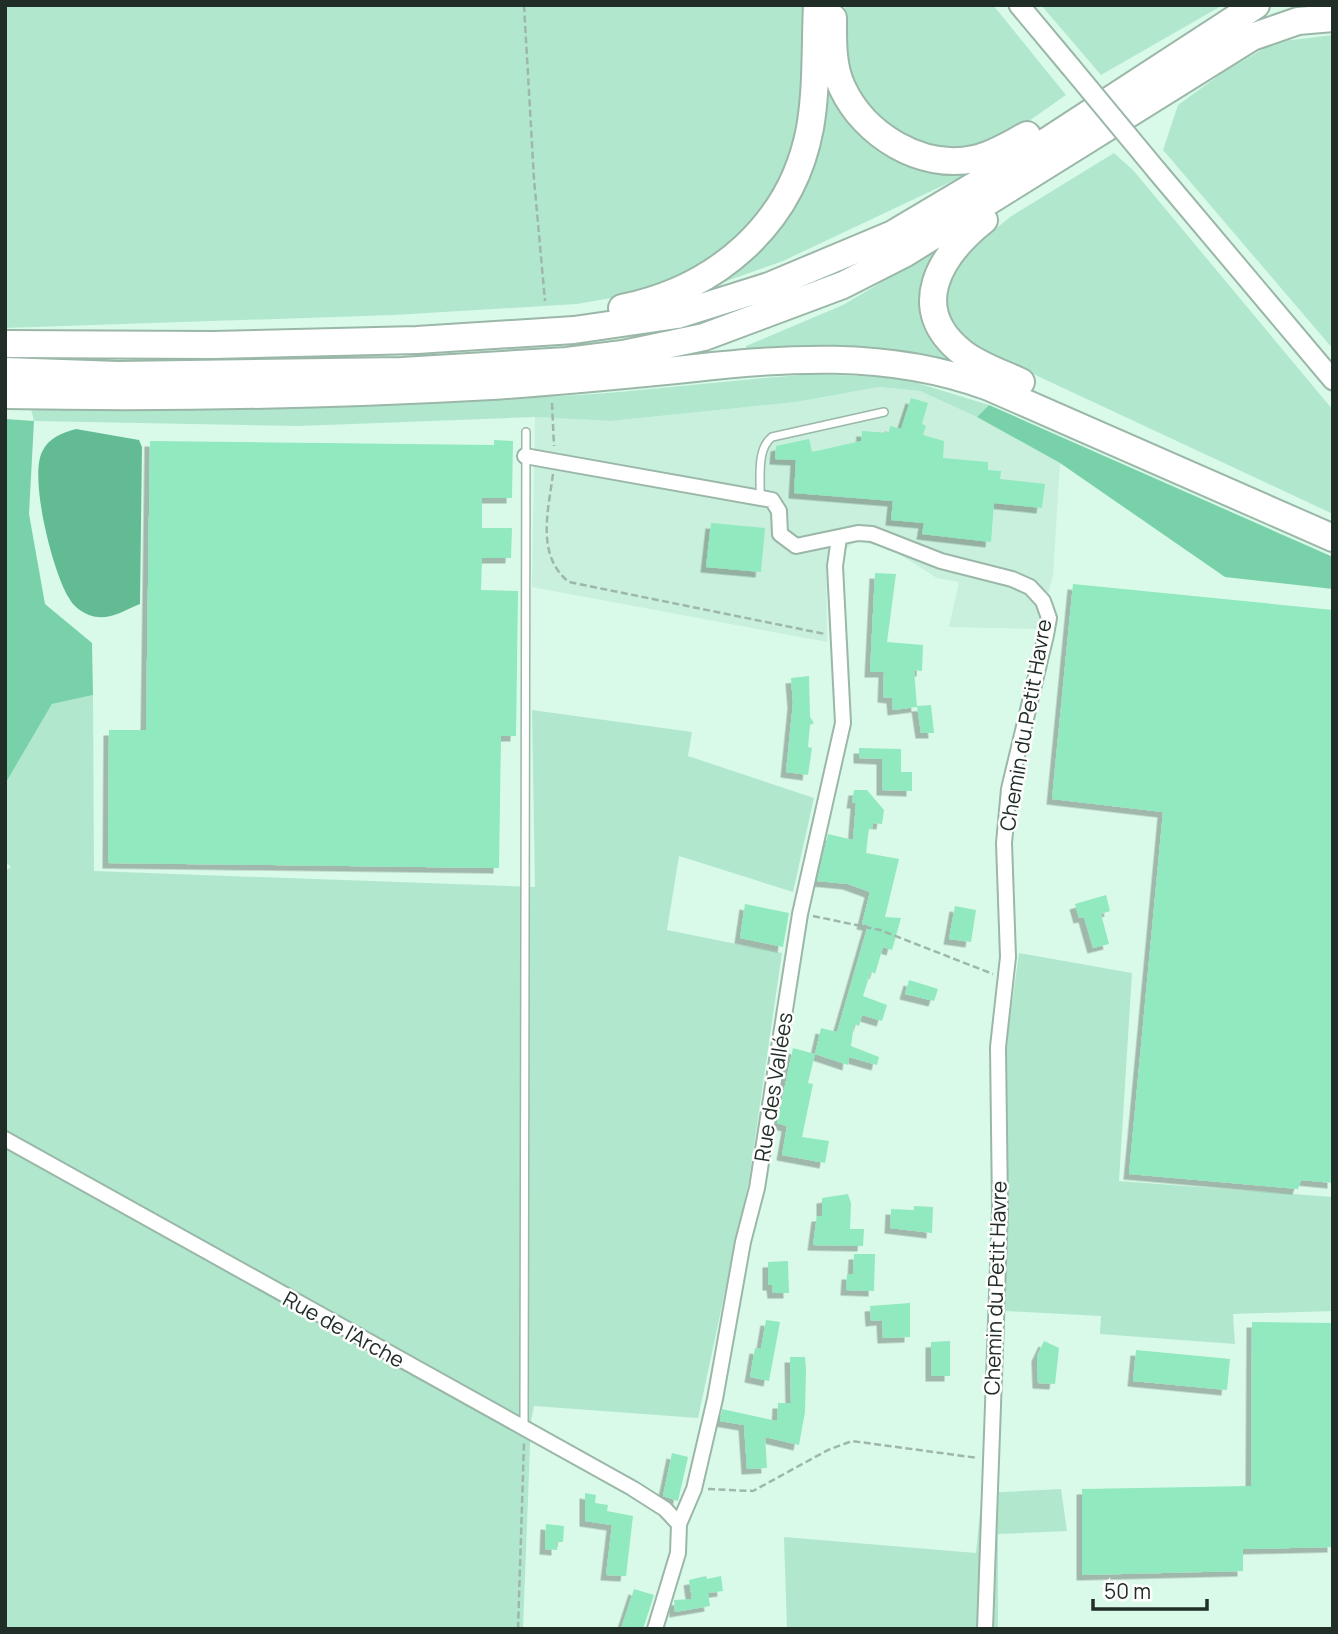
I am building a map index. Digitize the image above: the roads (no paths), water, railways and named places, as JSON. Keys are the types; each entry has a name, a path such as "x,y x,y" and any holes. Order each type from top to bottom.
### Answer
{"highway":[{"path":"514,333 536,320 594,314 664,297 715,272 755,238 785,196 804,153 814,97 817,5"},
{"path":"833,5 836,68 852,105 866,122 896,146 934,159 972,159 989,155 1139,80"},
{"path":"5,344 240,344 417,340 574,330 677,315 831,263 893,234 956,198 1256,5"},
{"path":"5,371 118,375 402,371 567,361 623,354 704,337 786,308 880,267 980,208 1265,30 1298,21 1333,18"},
{"path":"1135,110 1068,162 993,212 958,243 947,258 933,287 935,315 942,330 964,354 978,362 1333,521"},
{"path":"5,395 105,397 370,391 570,380 804,358 878,360 952,374 989,387 1333,538"}],"main road":[{"path":"1019,5 1333,380"}],"street":[{"path":"525,456 760,497"},
{"name":"Chemin du Petit Havre","path":"760,497 772,500 776,506 780,534 796,546 858,533 872,534 941,561 1012,579 1030,587 1046,608 1049,618 1009,789 1004,843 1008,957 998,1047 1000,1209 985,1629"},
{"name":"Rue des Vallées","path":"660,1627 678,1553 679,1524 694,1489 757,1188 800,914 843,723 835,566 839,538"},
{"name":"Rue de l'Arche","path":"5,1139 632,1488 665,1509 679,1524"}],"lane":[{"path":"760,497 762,451 765,442 772,437 884,412"},
{"path":"524,1430 526,432"}]}
